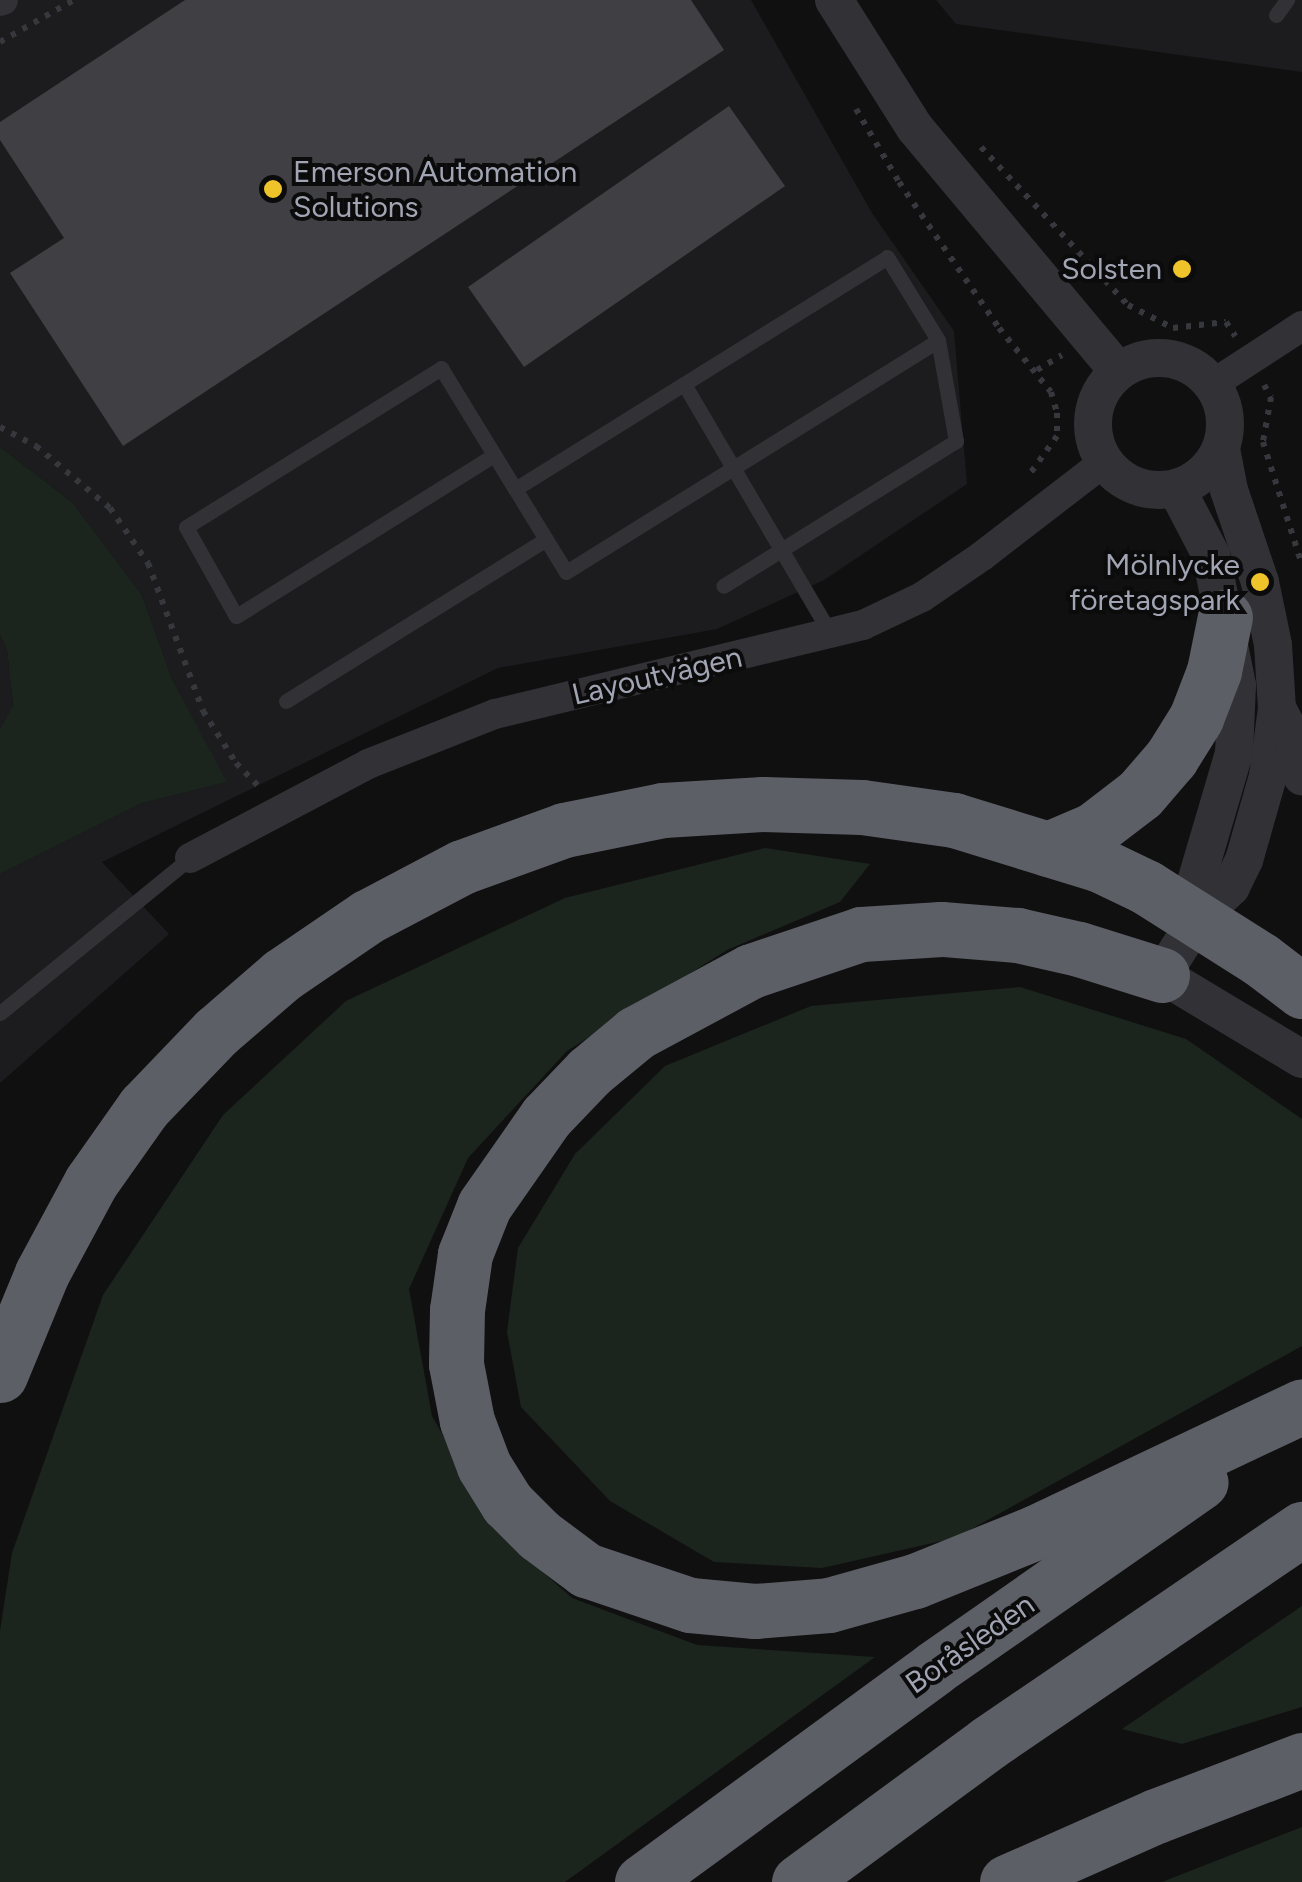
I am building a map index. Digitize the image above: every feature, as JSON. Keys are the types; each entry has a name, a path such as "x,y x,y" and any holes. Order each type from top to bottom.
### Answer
{"highway":[{"path":"1048,849 1094,830 1140,794 1170,758 1196,718 1214,671 1226,617"},
{"path":"0,1375 42,1273 91,1182 144,1107 216,1032 282,975 366,917 462,867 564,830 663,810 763,804 862,807 954,820 1100,865 1198,918 1302,992"},
{"path":"1162,975 1079,948 1018,936 941,929 861,934 751,970 636,1033 589,1072 546,1117 484,1206 466,1254 457,1310 456,1364 467,1421 484,1466 507,1502 539,1535 586,1570 690,1605 756,1612 829,1605 915,1580 1036,1532 1302,1409"},
{"name":"Boråsleden","path":"642,1882 934,1668 1302,1409"},
{"path":"799,1882 988,1743 1302,1529"},
{"path":"1007,1882 1156,1816 1302,1760"}],"street":[{"path":"834,0 915,128 1118,372"},
{"path":"1213,384 1302,326"},
{"path":"1221,448 1204,474 1176,488 1144,489 1128,483 1104,462 1096,447 1093,414 1098,398 1118,372 1145,358 1176,359 1213,384 1225,415 1221,448 1229,490 1260,582 1273,644 1277,708 1268,776 1244,860 1231,887 1198,918 1162,975 1302,1059"},
{"name":"Layoutvägen","path":"190,858 368,764 495,714 832,636 922,596 1104,462"},
{"path":"1176,488 1211,556 1237,685 1234,753 1194,889 1198,918"},
{"path":"1277,708 1296,745 1302,776"}],"lane":[{"path":"1276,15 1287,0"},
{"path":"515,489 887,257 938,340 956,441 724,586"},
{"path":"494,455 236,616 186,527 441,368 566,572 938,340"},
{"path":"684,384 832,636"},
{"path":"286,702 546,539"},
{"path":"0,1013 190,858"}],"path":[{"path":"0,42 74,0"},
{"path":"969,136 1005,168 1128,305 1173,328 1226,322 1272,397 1263,442 1302,564"},
{"path":"0,427 36,446 110,508 148,563 203,711 236,764 286,807"}],"shaded area":[{"path":"0,0 751,0 872,213 954,331 967,484 824,580 717,629 498,668 102,862 169,934 0,1083 0,874 142,803 226,782 172,679 142,595 72,502 0,447"},
{"path":"936,0 1302,0 1302,72 956,24"},
{"path":"0,447 72,502 142,595 172,679 227,782 142,803 0,874 0,729 13,705 7,650 0,635"},
{"path":"0,635 7,650 13,706 0,729"},
{"path":"765,848 870,864 840,902 727,950 567,1051 468,1158 409,1289 432,1416 496,1530 572,1598 697,1645 875,1657 565,1882 0,1882 0,1631 12,1553 103,1295 223,1115 346,1001 565,898"},
{"path":"1020,987 1186,1039 1302,1119 1302,1346 955,1538 822,1568 714,1562 610,1501 521,1407 507,1332 518,1248 575,1154 665,1066 811,1006"},
{"path":"1302,1606 1302,1707 1182,1744 1122,1729"},
{"path":"1302,1827 1302,1882 1162,1882"}],"building":[{"name":"Emerson Automation Solutions","path":"185,0 691,0 724,50 123,446 10,273 64,238 0,140 0,122"},
{"name":"Emerson Automation Solutions","path":"729,106 785,186 524,367 468,287"}],"place":[{"name":"Emerson Automation Solutions","path":"273,189"},
{"name":"Solsten","path":"1182,269"},
{"name":"Mölnlycke företagspark","path":"1260,582"}]}
